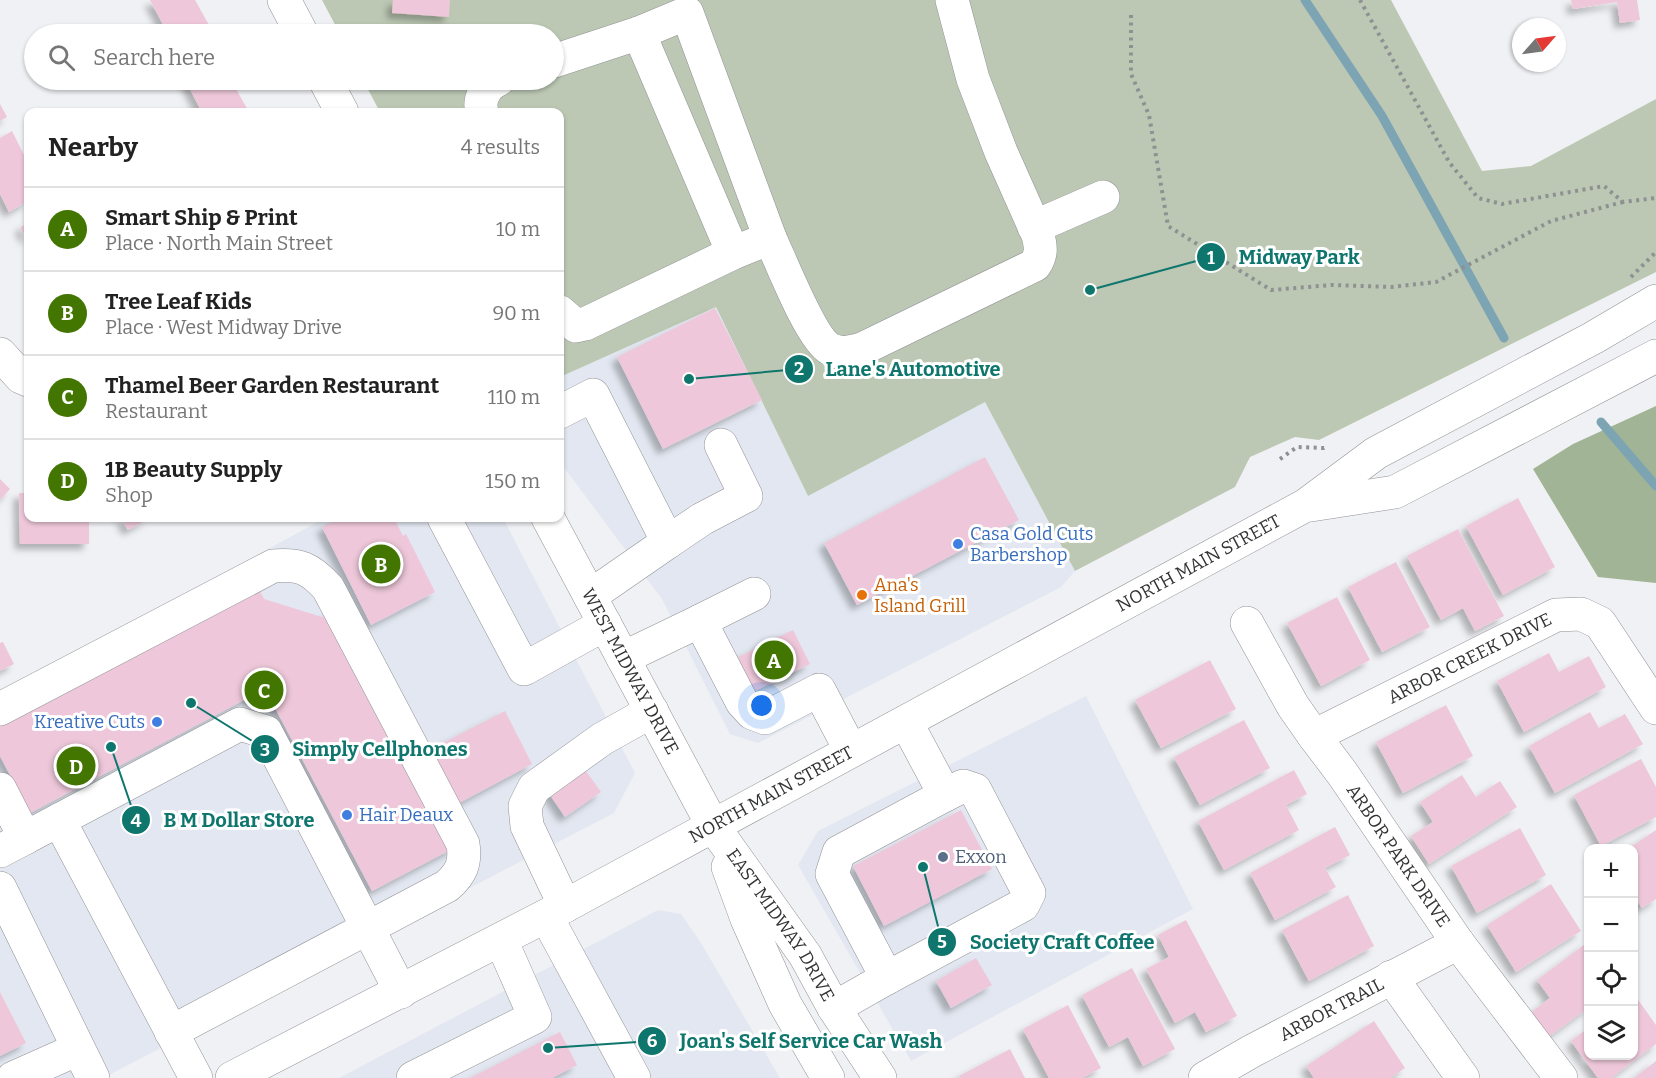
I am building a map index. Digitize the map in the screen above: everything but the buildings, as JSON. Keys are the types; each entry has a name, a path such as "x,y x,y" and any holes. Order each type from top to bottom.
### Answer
{"main road":[{"path":"284,0 297,24"},
{"path":"564,58 639,33 687,13 770,238 816,336 830,349 844,354 862,350 1035,265 1040,258 1041,248 1035,227 1001,152 973,79 952,0"},
{"path":"639,33 733,253"},
{"path":"330,90 340,108"},
{"path":"480,108 482,96 486,90"},
{"path":"1035,227 1103,197"},
{"path":"564,316 576,326 585,324 733,253 770,238"},
{"name":"NORTH MAIN STREET","path":"232,1078 501,940 1306,505 1376,453 1569,351 1656,302"},
{"path":"0,354 24,378"},
{"name":"NORTH MAIN STREET","path":"1306,505 1395,492 1656,356"},
{"path":"564,410 593,395 668,542"},
{"path":"446,522 524,669 598,610 668,542 702,519 746,496 721,445"},
{"name":"WEST MIDWAY DRIVE","path":"550,522 713,826"},
{"path":"0,709 273,566 301,567 314,573 328,588 463,844 465,858 462,870 452,882 171,1032"},
{"path":"623,658 754,594"},
{"name":"ARBOR CREEK DRIVE","path":"1314,736 1556,615 1581,614 1600,623 1656,708"},
{"path":"700,621 742,702 752,712 765,718 819,690 851,751"},
{"name":"ARBOR PARK DRIVE","path":"1247,623 1293,706 1342,773 1458,943 1561,1078"},
{"path":"634,1078 555,911 527,826 525,806 534,788 602,739 652,711"},
{"path":"906,722 945,795"},
{"path":"0,789 13,844 240,724 266,732 401,992"},
{"path":"834,1008 1023,905 1029,893 975,790 963,786 839,852 832,874 887,978"},
{"path":"59,820 196,1078"},
{"name":"EAST MIDWAY DRIVE","path":"713,826 806,955 834,1008 880,1078"},
{"name":"EAST MIDWAY DRIVE","path":"713,826 747,919 817,1075"},
{"path":"0,888 93,1078"},
{"path":"413,1078 535,1017 501,940"},
{"name":"ARBOR TRAIL","path":"1205,1078 1458,943"},
{"path":"1391,977 1463,1078"},
{"path":"13,1078 78,1049"}],"path":[{"path":"1360,0 1449,162 1478,198 1502,204 1604,186 1623,202"},
{"path":"1131,15 1131,74 1149,115 1168,226 1271,290 1331,285 1391,287 1436,282 1551,221 1623,202 1656,198"}],"shaded area":[{"path":"716,307 808,496 985,402 1075,571 1061,587 758,743 730,734 662,599 564,467 564,375"},
{"path":"318,522 505,522 635,773 614,813 103,1078 0,1078 0,695"},
{"path":"1086,696 1193,909 911,1061 798,865 818,831"},
{"path":"658,910 681,914 701,943 780,1078 339,1078"}],"green space":[{"path":"322,0 1391,0 1482,171 1531,166 1656,99 1656,272 1319,440 1295,437 1250,457 1235,487 1075,571 985,402 808,496 716,307 564,375 564,108 378,108 368,90 564,90 564,24 335,24"},
{"path":"1656,406 1656,583 1598,577 1533,469 1573,444"}],"waterway":[{"path":"1305,0 1382,116 1504,338"},
{"path":"1601,422 1656,486"}],"place":[{"name":"Midway Park","path":"1090,290"},
{"name":"Lane's Automotive","path":"689,379"},
{"name":"Casa Gold Cuts Barbershop","path":"958,544"},
{"name":"Tree Leaf Kids","path":"381,564"},
{"name":"Ana's Island Grill","path":"862,595"},
{"name":"Smart Ship & Print","path":"774,660"},
{"name":"Thamel Beer Garden Restaurant","path":"264,690"},
{"name":"Simply Cellphones","path":"191,703"},
{"name":"Kreative Cuts","path":"157,722"},
{"name":"B M Dollar Store","path":"111,747"},
{"name":"1B Beauty Supply","path":"76,766"},
{"name":"Hair Deaux","path":"347,815"},
{"name":"Exxon","path":"943,857"},
{"name":"Society Craft Coffee","path":"923,867"},
{"name":"Joan's Self Service Car Wash","path":"548,1048"}]}
